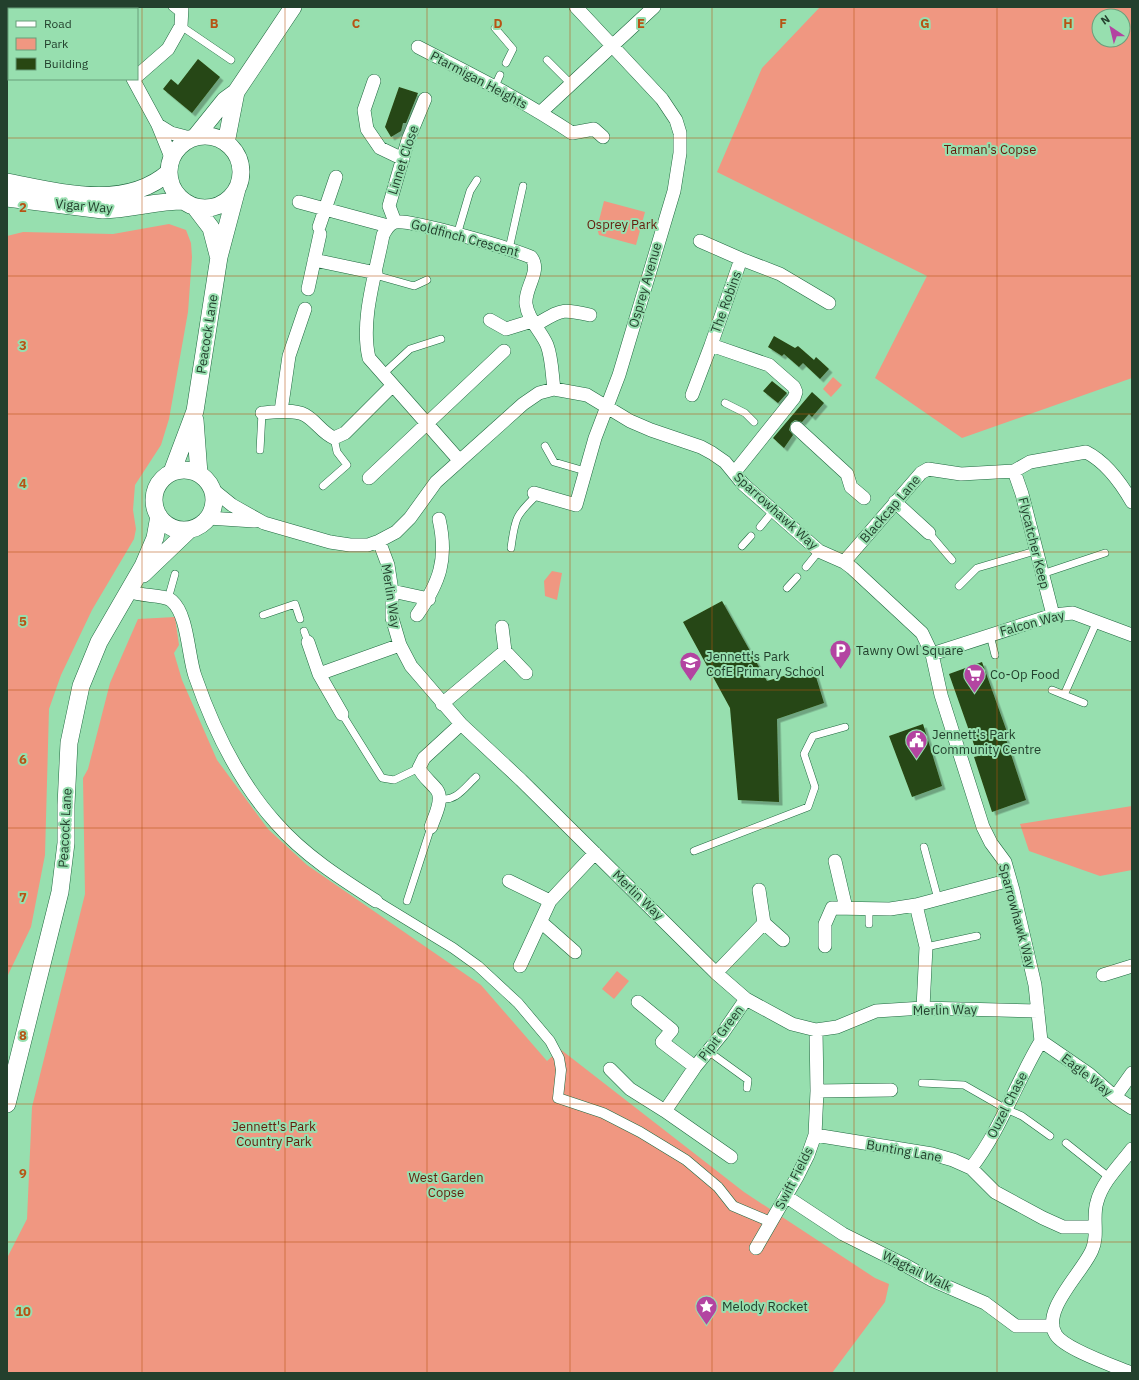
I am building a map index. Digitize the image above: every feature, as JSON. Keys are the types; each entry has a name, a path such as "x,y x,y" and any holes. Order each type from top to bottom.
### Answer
{"street":[{"path":"170,164 179,145 193,137 225,100 236,92 293,7"},
{"name":"Osprey Avenue","path":"536,494 576,505 605,408 619,375 674,191 681,143 676,120 670,110 576,7"},
{"name":"Ptarmigan Heights","path":"541,112 654,7"},
{"path":"138,75 168,49 179,14"},
{"name":"Ptarmigan Heights","path":"418,47 498,81 572,134 594,129 603,137"},
{"path":"134,80 158,125 170,164 175,191 189,204 203,208 217,206 228,199 237,189 241,175 240,163 233,150 226,143 211,136 193,137 170,133 158,125"},
{"path":"374,81 364,110 367,129 380,148 403,159"},
{"path":"226,143 236,92"},
{"name":"Linnet Close","path":"391,224 389,206 408,140 426,99"},
{"name":"Vigar Way","path":"7,182 71,193 114,195 146,188 155,183 170,164"},
{"path":"308,289 320,231 336,177"},
{"name":"Peacock Lane","path":"172,472 195,411 219,257 237,189"},
{"name":"Vigar Way","path":"7,198 103,210 118,209 156,202 189,204"},
{"name":"Goldfinch Crescent","path":"299,202 391,224 428,227 509,249 531,257 535,262 535,267 526,298 528,314 547,346 554,389"},
{"name":"Peacock Lane","path":"189,204 211,228 219,257"},
{"path":"391,224 383,235 366,324 365,343 369,358 382,375 459,460"},
{"name":"The Robins","path":"700,241 780,274 829,303"},
{"name":"The Robins","path":"692,395 741,259"},
{"path":"314,260 376,274"},
{"path":"281,411 289,356 305,309"},
{"path":"490,320 506,329 533,323 561,310 590,315"},
{"name":"The Robins","path":"711,345 769,365 794,387 796,392 789,421 760,427 734,472"},
{"path":"369,478 504,351"},
{"path":"262,413 281,411 304,414 325,434 334,438 345,433 392,386"},
{"path":"208,518 257,521 330,542 350,545 368,545 396,532 410,518 436,482 522,404 540,393 554,389"},
{"name":"Sparrowhawk Way","path":"554,389 587,395 605,408 651,430 700,447 725,462 743,484 819,551 844,562 891,602 922,633 932,654 940,695 984,827 991,843 1005,862 1035,985 1041,1041"},
{"name":"Peacock Lane","path":"195,411 199,474"},
{"path":"789,421 847,474 851,487 864,498"},
{"name":"Blackcap Lane","path":"844,562 921,472 928,469 961,474 1014,471 1030,462 1086,452 1094,456 1122,484 1132,502"},
{"path":"211,488 214,503 208,518 203,523 189,530 172,528 159,516 154,504 155,491 162,480 172,472 190,471 199,474 206,480 211,488 232,505 257,521"},
{"name":"Flycatcher Keep","path":"1014,471 1022,494 1035,551 1053,615"},
{"path":"895,502 929,533"},
{"name":"Peacock Lane","path":"7,1104 60,892 66,843 69,743 77,705 82,686 99,642 131,587 155,538 159,516"},
{"path":"417,616 428,599 442,567 444,540 440,519"},
{"name":"Peacock Lane","path":"131,587 189,530"},
{"name":"Merlin Way","path":"378,541 388,565 392,591 392,618 400,645 411,666 442,704 462,724 521,780 594,854 716,973 746,999 792,1024 816,1030 837,1027 876,1011 923,1008 1038,1011"},
{"path":"131,587 136,594 168,598 179,611 194,674 225,746 236,767 276,823 312,857 336,876 466,957 478,966 518,1003 550,1041 559,1058 561,1070 558,1098 603,1113 640,1132 686,1160 718,1187 733,1206 766,1220"},
{"path":"392,591 428,599"},
{"name":"Falcon Way","path":"932,654 1053,615 1073,613 1132,635"},
{"path":"502,627 505,651 526,673"},
{"path":"306,636 319,674 342,714"},
{"path":"319,674 400,645"},
{"path":"442,704 505,651"},
{"path":"431,827 440,798 438,791 424,777 418,768 424,758 462,724"},
{"path":"520,966 550,901 594,854"},
{"path":"835,861 846,908"},
{"path":"825,946 825,924 832,908 890,909 916,905 1010,880"},
{"path":"509,881 550,901"},
{"path":"759,890 764,923 783,940"},
{"path":"916,905 926,948 923,1008"},
{"path":"541,922 575,952"},
{"path":"716,973 764,923"},
{"path":"1103,975 1132,966"},
{"name":"Pipit Green","path":"668,1107 695,1067 746,999"},
{"name":"Pipit Green","path":"638,1002 672,1030 662,1042 695,1067"},
{"name":"Swift Fields","path":"756,1248 787,1197 808,1154 815,1135 817,1091 816,1030"},
{"name":"Eagle Way","path":"1041,1041 1089,1074 1115,1097 1132,1108"},
{"name":"Ouzel Chase","path":"971,1168 981,1156 1006,1109 1017,1084 1041,1041"},
{"path":"610,1070 630,1089 668,1107 731,1157"},
{"path":"1115,1097 1132,1073"},
{"path":"817,1091 891,1090"},
{"name":"Bunting Lane","path":"815,1135 932,1154 971,1168 995,1192 1043,1218 1063,1227 1094,1227"},
{"path":"1131,1373 1068,1345 1056,1336 1053,1326 1053,1314 1066,1290 1087,1262 1093,1248 1097,1200 1110,1178 1132,1149"},
{"name":"Wagtail Walk","path":"787,1197 843,1234 932,1280 986,1303 1016,1326 1053,1326"}],"lane":[{"path":"179,14 231,60"},
{"path":"495,28 513,49 506,63"},
{"path":"547,60 571,84"},
{"path":"457,235 470,190 477,180"},
{"path":"509,249 523,186"},
{"path":"376,274 414,286 427,280"},
{"path":"382,375 410,349 441,339"},
{"path":"725,403 745,413 760,427"},
{"path":"260,450 262,413"},
{"path":"323,486 347,465 337,452 334,438"},
{"path":"544,446 554,462 585,471"},
{"path":"511,548 516,519 536,494"},
{"path":"760,527 773,511"},
{"path":"929,533 952,560"},
{"path":"742,546 751,536"},
{"path":"806,567 819,551"},
{"path":"959,586 977,568 1035,551"},
{"path":"1042,574 1106,553"},
{"path":"168,598 175,574"},
{"path":"787,588 797,577"},
{"path":"263,615 295,604 300,619"},
{"path":"1064,695 1097,621"},
{"path":"990,635 995,655"},
{"path":"1052,690 1084,703"},
{"path":"342,714 382,778 394,780 418,768"},
{"path":"694,851 808,808 815,788 804,754 813,736 845,727"},
{"path":"440,798 446,800 455,797 476,777"},
{"path":"407,901 431,827"},
{"path":"924,847 938,899"},
{"path":"869,909 869,924"},
{"path":"926,948 977,936"},
{"path":"708,1051 748,1080 748,1088"},
{"path":"922,1083 964,1085 1006,1109 1022,1116 1050,1136"},
{"path":"1066,1143 1110,1178"}],"green space":[{"name":"Tarman's Copse","path":"820,7 1132,7 1132,378 962,438 875,378 927,276 717,172 762,68"},
{"name":"Osprey Park","path":"604,201 645,212 636,245 599,235 597,228"},
{"path":"169,224 186,230 191,243 192,257 188,312 169,419 161,445 135,485 133,510 136,529 134,539 92,610 61,675 49,709 45,855 31,927 7,977 7,236 23,232 113,234"},
{"path":"833,377 842,385 831,397 823,389"},
{"path":"552,571 562,573 557,600 545,596 544,581"},
{"name":"Jennett's Park Country Park","path":"175,617 179,645 174,653 182,680 217,760 268,829 307,865 481,985 547,1061 560,1049 744,1192 875,1278 889,1284 885,1302 832,1373 7,1373 7,1258 27,1219 32,1107 85,894 83,778 88,769 110,683 138,619"},
{"path":"1132,806 1132,870 1100,876 1029,851 1020,824"},
{"path":"617,971 629,981 614,999 602,989"}],"building":[{"path":"198,59 220,77 192,113 163,89 171,79 178,85"},
{"path":"399,87 418,93 406,123 403,123 401,131 391,137 385,127"},
{"path":"774,336 795,348 798,346 814,360 816,357 829,369 820,379 803,363 799,367 784,354 782,356 768,347"},
{"path":"772,381 787,393 778,403 763,391"},
{"path":"812,392 824,403 812,417 809,414 802,422 795,420 791,423 789,430 793,435 784,448 773,438"},
{"path":"722,601 767,681 813,667 824,703 777,719 779,802 738,800 730,708 683,622"},
{"path":"982,662 1007,732 1004,733 1026,800 992,812 974,757 978,756 949,674"},
{"name":"Jennett's Park Community Centre","path":"923,724 942,786 912,797 889,736"}],"place":[{"name":"Tawny Owl Square","path":"840,670"},
{"name":"Jennett's Park CofE Primary School","path":"691,682"},
{"name":"Co-Op Food","path":"974,694"},
{"name":"Jennett's Park Community Centre","path":"916,760"},
{"name":"Melody Rocket","path":"707,1326"}],"park label":[{"name":"West Garden Copse","path":"446,1184"}]}
